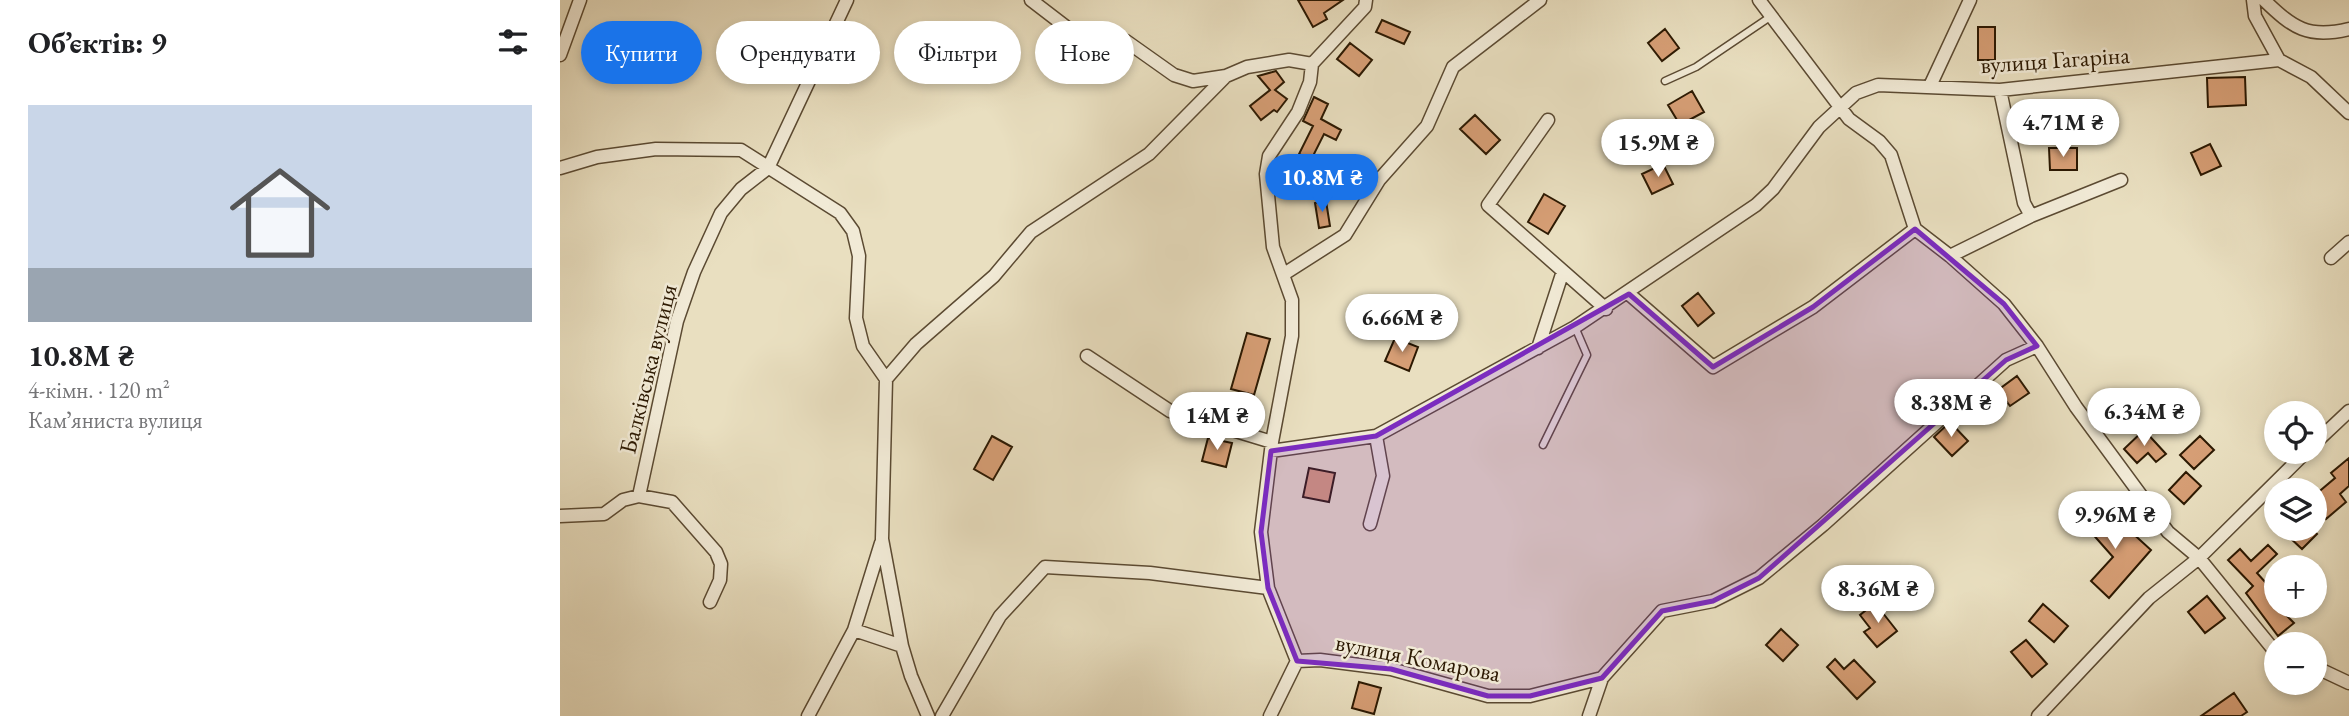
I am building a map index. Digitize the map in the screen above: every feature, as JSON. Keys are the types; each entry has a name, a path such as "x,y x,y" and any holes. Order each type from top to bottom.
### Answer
{"street":[{"path":"560,55 580,0"},
{"name":"Балківська вулиця","path":"639,496 677,321 694,272 722,213 741,189 768,168 846,0"},
{"path":"1031,0 1074,33 1126,41 1174,75 1193,81 1226,76 1247,67 1289,60 1312,64"},
{"path":"1270,716 1297,661 1268,588 1261,532 1271,446 1292,336 1292,300 1273,247 1266,189 1269,156 1298,112 1310,82 1312,64 1365,7 1366,0"},
{"path":"1284,274 1345,235 1379,180 1427,125 1454,67 1540,0"},
{"path":"1759,0 1849,119 1879,141 1891,155 1915,229 2004,304 2037,346 2076,407 2168,531 2199,558 2264,638"},
{"path":"1930,86 1970,0"},
{"path":"2253,0 2255,16 2279,60 2311,77 2349,113"},
{"path":"2264,0 2285,21 2301,30 2327,34 2349,29"},
{"name":"вулиця Гагаріна","path":"1271,446 1376,436 1606,309 1756,205 1773,189 1819,127 1856,93 1878,85 2000,90 2279,60"},
{"path":"886,379 916,344 994,276 1031,232 1149,154 1226,76"},
{"path":"2000,90 2024,203 2031,216"},
{"path":"1548,120 1488,205 1606,309"},
{"path":"560,168 597,157 668,149 741,150 840,213 853,231 859,256 856,318 860,337 863,346 886,379 882,539 902,646 928,716"},
{"path":"1950,256 2031,216 2121,180"},
{"path":"1629,294 1713,367 1814,307 1915,229"},
{"path":"2331,258 2349,242"},
{"path":"1538,348 1563,271"},
{"path":"1589,716 1602,678 1662,611 1713,601 1759,578 1823,525 2006,360 2037,346"},
{"path":"1087,356 1170,411 1271,446"},
{"path":"2327,432 2349,411"},
{"path":"1370,524 1383,476 1376,436"},
{"path":"2038,716 2149,598 2199,558 2294,464"},
{"path":"560,516 604,514 623,500 639,496 672,502 716,552 721,564 720,580 710,602"},
{"path":"807,713 854,630 882,539"},
{"path":"942,716 1000,616 1045,567 1150,573 1268,588"},
{"path":"854,630 902,646"},
{"name":"вулиця Комарова","path":"1297,661 1320,660 1391,669 1488,696 1530,696 1602,678"},
{"path":"2327,673 2349,683"}],"lane":[{"path":"1665,82 1696,67 1770,17"},
{"path":"1543,444 1587,355 1575,327"}],"highlighted area":[{"path":"1915,229 2004,304 2037,346 2006,360 1759,578 1713,601 1662,611 1602,678 1530,696 1488,696 1391,669 1297,661 1268,588 1261,532 1271,451 1376,436 1629,294 1713,367 1813,307"}],"building":[{"path":"1298,0 1343,0 1324,13 1327,19 1313,27"},
{"path":"1382,20 1410,32 1404,44 1376,32"},
{"path":"1978,27 1995,27 1995,60 1978,60"},
{"path":"1665,29 1679,48 1662,61 1648,43"},
{"path":"1350,43 1372,60 1359,76 1337,59"},
{"path":"1276,71 1284,82 1275,90 1287,99 1277,112 1274,110 1261,120 1250,106 1270,90 1258,76"},
{"path":"2245,77 2246,105 2208,107 2207,78"},
{"path":"1692,91 1704,112 1680,125 1668,105"},
{"path":"1314,97 1328,104 1321,119 1341,130 1336,140 1324,134 1311,160 1299,154 1313,126 1303,121"},
{"path":"1475,115 1500,140 1486,154 1460,129"},
{"path":"2210,144 2221,166 2201,175 2191,153"},
{"path":"2049,148 2077,148 2077,170 2050,170"},
{"path":"1348,163 1363,168 1359,179 1344,174"},
{"path":"1663,164 1673,184 1652,194 1642,174"},
{"path":"1295,176 1315,178 1314,191 1294,189"},
{"path":"1544,194 1565,206 1548,234 1528,222"},
{"path":"1326,201 1330,226 1319,228 1315,203"},
{"path":"1698,293 1714,313 1698,326 1682,306"},
{"path":"1247,333 1270,339 1254,395 1231,389"},
{"path":"1395,338 1418,347 1409,371 1385,361"},
{"path":"2017,376 2029,393 2010,406 1998,390"},
{"path":"1950,422 1968,441 1952,456 1934,437"},
{"path":"2144,430 2166,454 2156,462 2148,453 2137,463 2124,449"},
{"path":"992,436 1012,447 993,480 974,469"},
{"path":"2200,436 2214,450 2194,469 2180,455"},
{"path":"1208,438 1232,443 1226,467 1202,461"},
{"path":"2349,458 2349,486 2340,494 2346,502 2327,518 2327,485 2335,478 2331,473"},
{"path":"1309,468 1335,473 1329,502 1303,497"},
{"path":"2186,472 2201,486 2184,504 2169,490"},
{"path":"2099,506 2125,535 2129,530 2151,550 2109,598 2091,581 2113,557 2082,522"},
{"path":"2293,541 2310,541 2302,549"},
{"path":"2268,545 2277,554 2264,555 2264,566 2257,573 2264,581 2264,617 2246,593 2253,586 2228,560 2240,549 2251,561"},
{"path":"2207,596 2225,618 2205,633 2188,612"},
{"path":"1875,603 1897,631 1877,647 1864,632 1870,628 1860,615"},
{"path":"2043,604 2068,626 2054,642 2029,621"},
{"path":"2265,618 2289,618 2294,623 2283,632 2275,632"},
{"path":"1781,629 1798,645 1783,661 1766,645"},
{"path":"2026,640 2047,664 2032,677 2011,652"},
{"path":"1835,659 1844,669 1854,660 1875,682 1857,699 1827,667"},
{"path":"1359,682 1381,688 1374,714 1352,708"},
{"path":"2234,693 2247,712 2241,716 2201,716"}]}
